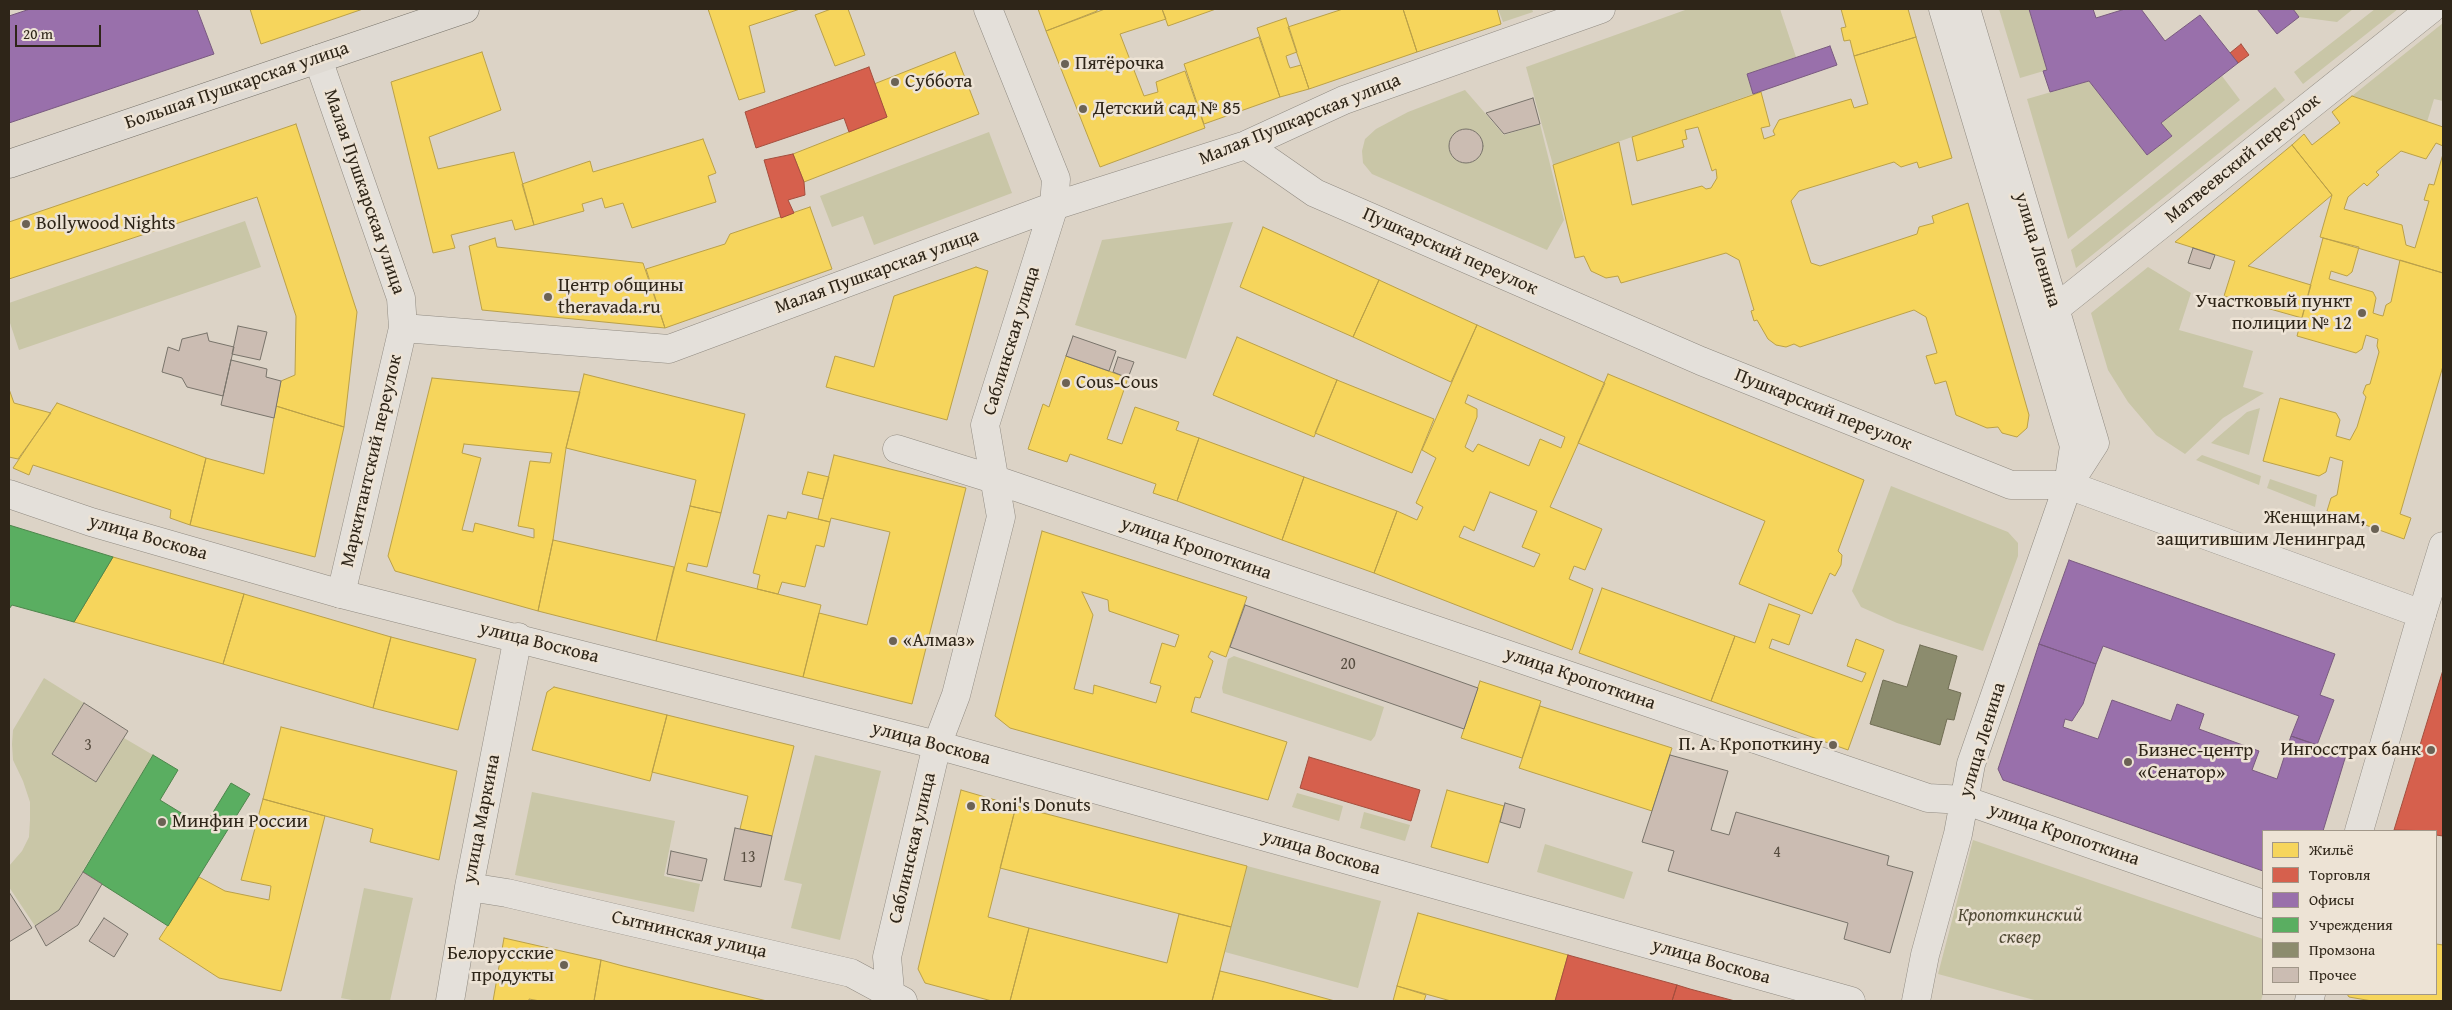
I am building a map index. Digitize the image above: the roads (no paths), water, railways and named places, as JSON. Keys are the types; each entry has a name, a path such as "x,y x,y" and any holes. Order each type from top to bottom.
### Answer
{"main road":[{"name":"Большая Пушкарская улица","path":"9,164 464,9"}],"street":[{"name":"Саблинская улица","path":"895,999 887,957 936,745 956,695 1001,517 993,479 986,425 1054,206 1056,179 988,9"},
{"name":"Малая Пушкарская улица","path":"318,59 401,298 403,328 669,349 1054,206 1246,145 1344,100 1601,9"},
{"name":"улица Ленина","path":"1916,1001 1924,960 1958,834 1971,764 2068,485 2074,446 1943,9"},
{"name":"улица Ленина","path":"1966,9 2095,443 2068,485"},
{"name":"Матвеевский переулок","path":"2055,309 2431,9"},
{"name":"Пушкарский переулок","path":"1246,145 1315,193 1701,361 2011,485 2068,485 2422,614"},
{"name":"Маркитантский переулок","path":"341,594 403,328"},
{"name":"улица Кропоткина","path":"897,449 993,479 1928,798 1964,800 2262,904"},
{"name":"улица Воскова","path":"9,494 91,522 341,594 518,637 936,745 1851,1001"},
{"path":"2358,830 2443,546"},
{"name":"улица Маркина","path":"450,1001 469,887 518,637"},
{"name":"Сытнинская улица","path":"469,887 507,893 851,973 895,999"}],"place":[{"name":"Пятёрочка","path":"1065,64"},
{"name":"Суббота","path":"895,82"},
{"name":"Детский сад № 85","path":"1083,109"},
{"name":"Bollywood Nights","path":"26,224"},
{"name":"Центр общины theravada.ru","path":"548,297"},
{"name":"Участковый пункт полиции № 12","path":"2362,313"},
{"name":"Cous-Cous","path":"1066,383"},
{"name":"Женщинам, защитившим Ленинград","path":"2375,529"},
{"name":"«Алмаз»","path":"893,641"},
{"name":"П. А. Кропоткину","path":"1833,745"},
{"name":"Ингосстрах банк","path":"2431,750"},
{"name":"Бизнес-центр «Сенатор»","path":"2128,762"},
{"name":"Roni's Donuts","path":"971,806"},
{"name":"Минфин России","path":"162,822"},
{"name":"Белорусские продукты","path":"564,965"}],"park label":[{"name":"Кропоткинский сквер","path":"2020,927"}]}
